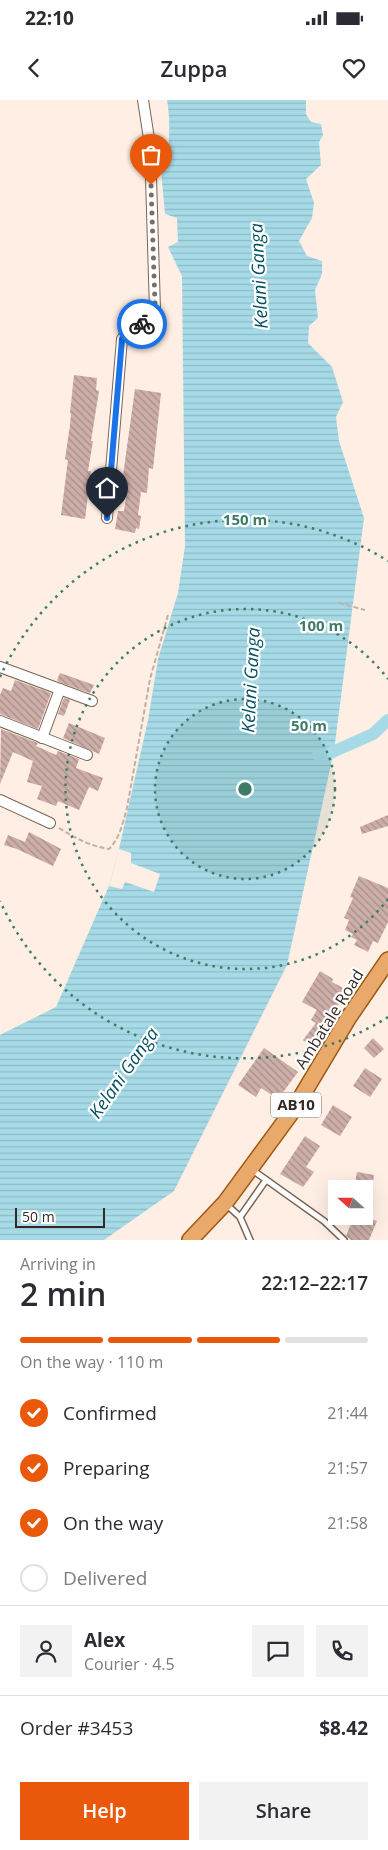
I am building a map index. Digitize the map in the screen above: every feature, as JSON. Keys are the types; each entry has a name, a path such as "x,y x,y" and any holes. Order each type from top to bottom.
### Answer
{"main road":[{"name":"Ambatale Road","path":"190,1240 225,1202 294,1109 349,1017 388,960"}],"street":[{"path":"107,518 122,339 130,328 148,322 155,310 150,145 143,100"},
{"path":"0,667 92,701"},
{"path":"42,738 60,689"},
{"path":"0,721 87,755"},
{"path":"0,800 50,823"}],"lane":[{"path":"251,1169 324,1221 344,1240"},
{"path":"240,1217 266,1180"},
{"path":"225,1202 240,1217 250,1240"}],"path":[{"path":"339,603 365,610"},
{"path":"50,823 80,841 99,847 109,849 114,843 127,808 150,679 168,615"}],"water":[{"name":"Kelani Ganga","path":"167,100 306,100 306,114 311,122 321,124 323,135 319,142 321,165 306,179 314,203 312,218 299,241 307,256 322,261 322,274 315,290 318,318 309,326 308,343 332,367 343,402 336,417 339,441 364,518 334,751 287,965 174,1191 104,1240 0,1240 0,1035 56,1007 109,886 148,720 158,659 178,593 185,546 182,276 168,247 178,242 177,218 165,214 161,171 166,169 168,152 169,125"}],"pier":[{"path":"119,849 131,853 131,863 160,874 154,892 125,882 122,889 109,886"}],"building":[{"path":"148,305 144,315 137,316 136,306"},
{"path":"74,375 97,378 96,390 99,391 91,441 93,441 88,471 91,471 85,519 61,515 68,460 65,459"},
{"path":"135,389 161,393 153,469 149,468 147,493 141,492 138,515 141,516 139,529 136,528 135,533 115,529 118,511 124,511 127,491 121,490"},
{"path":"60,673 94,685 90,693 59,682 57,680"},
{"path":"15,680 51,693 38,729 0,714 0,695 3,688 11,691"},
{"path":"64,698 70,700 64,716 58,714"},
{"path":"69,723 105,738 99,754 63,738"},
{"path":"1,729 38,743 36,746 56,755 58,751 79,759 76,768 103,778 98,791 89,787 79,810 58,801 56,806 37,799 42,786 27,782 33,761 13,752 0,784"},
{"path":"388,815 388,826 362,834 360,827"},
{"path":"29,832 61,849 53,866 4,845 8,835 25,842"},
{"path":"359,876 388,888 388,922 378,943 373,941 368,952 354,945 357,940 351,937 353,934 345,930 349,920 344,918 353,898 350,897"},
{"path":"320,971 333,979 332,982 347,990 314,1049 303,1040 316,1023 311,1020 317,1010 302,1002"},
{"path":"373,1038 384,1049 374,1058 364,1048"},
{"path":"264,1048 298,1072 278,1099 261,1088 256,1097 238,1085"},
{"path":"365,1068 382,1079 370,1097 353,1086"},
{"path":"333,1105 352,1117 340,1136 321,1125"},
{"path":"305,1136 320,1146 306,1167 314,1172 303,1187 280,1174"},
{"path":"357,1172 374,1175 373,1182 373,1180 356,1180"},
{"path":"373,1220 377,1221 369,1240 351,1240 346,1236 350,1225 373,1225"}],"waterway":[{"path":"318,755 328,754 373,734 388,720"}],"way so far":[{"path":"142,324 148,322 155,310 151,185"}],"route":[{"path":"107,518 122,339 130,328 142,324"}]}
